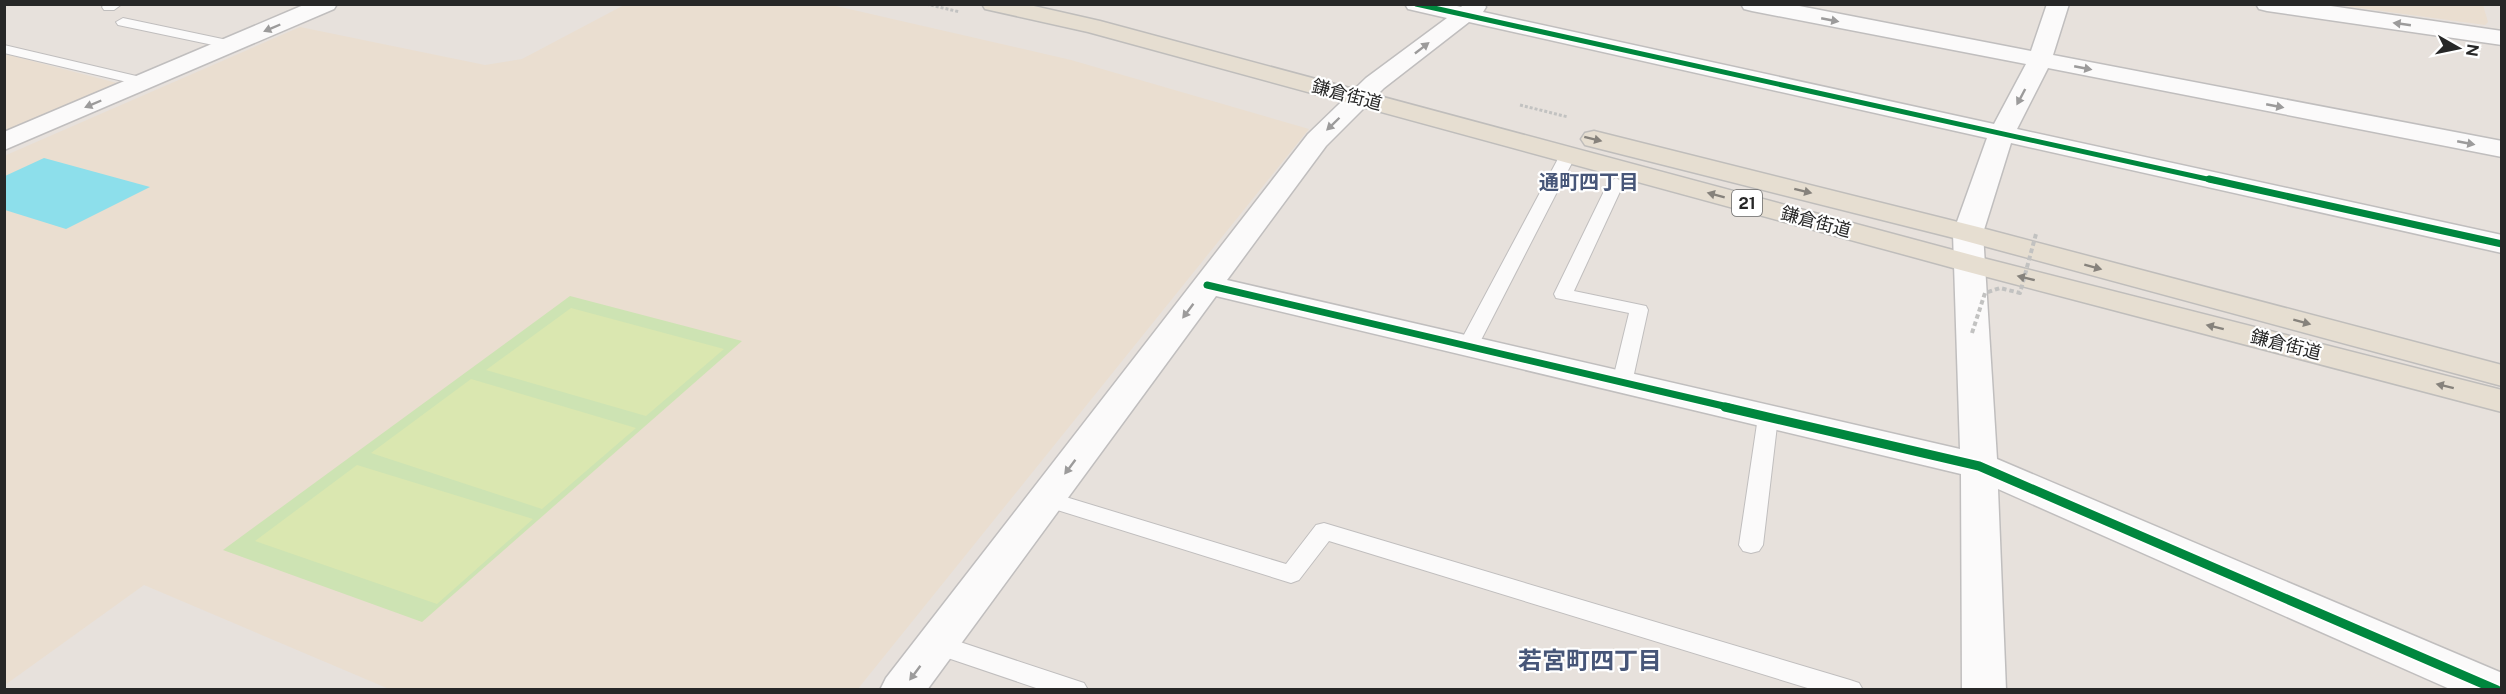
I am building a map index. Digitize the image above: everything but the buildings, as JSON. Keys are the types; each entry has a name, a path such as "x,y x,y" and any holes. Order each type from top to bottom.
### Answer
{"main road":[{"name":"鎌倉街道","path":"993,4 1367,91 1968,248 2502,401"},
{"name":"鎌倉街道","path":"1069,4 1113,14 1568,155 2502,376"}],"street":[{"path":"4,142 326,4"},
{"path":"1416,4 1471,10 2001,135 2502,244"},
{"path":"1752,4 2502,150"},
{"path":"1984,690 1979,466 1968,248 2001,135 2040,60 2058,4"},
{"path":"2267,4 2502,38"},
{"path":"902,690 1317,140 1367,91 1471,10"},
{"path":"1207,285 1979,466 2497,690"}],"lane":[{"path":"123,22 232,45"},
{"path":"4,49 144,82"},
{"path":"1468,346 1568,155"},
{"path":"1616,183 1563,294 1639,310 1622,383"},
{"path":"1751,546 1768,417"},
{"path":"1046,499 1291,574 1324,531 1850,690"},
{"path":"936,644 1075,690"}],"path":[{"path":"1972,333 1985,293 2000,288 2020,293 2036,234"}],"shaded area":[{"path":"626,4 837,5 1071,60 1309,129 857,690 389,689 144,585 5,685 4,156 300,27 485,65 522,59"},
{"path":"2338,5 2483,5 2488,22 2485,25"},
{"path":"5,54 121,84 5,134"}],"green space":[{"path":"570,296 742,341 422,622 223,550"},
{"path":"571,308 724,349 646,416 486,370"},
{"path":"471,379 636,428 542,509 371,453"},
{"path":"357,465 533,519 437,604 255,541"}],"water":[{"path":"44,158 150,187 66,229 5,210 5,176"}],"cycle path":[{"path":"1416,4 2502,244"},
{"path":"1207,285 1979,466 2497,690"}],"district":[{"name":"通町四丁目","path":"1589,182"},
{"name":"若宮町四丁目","path":"1590,661"}]}
